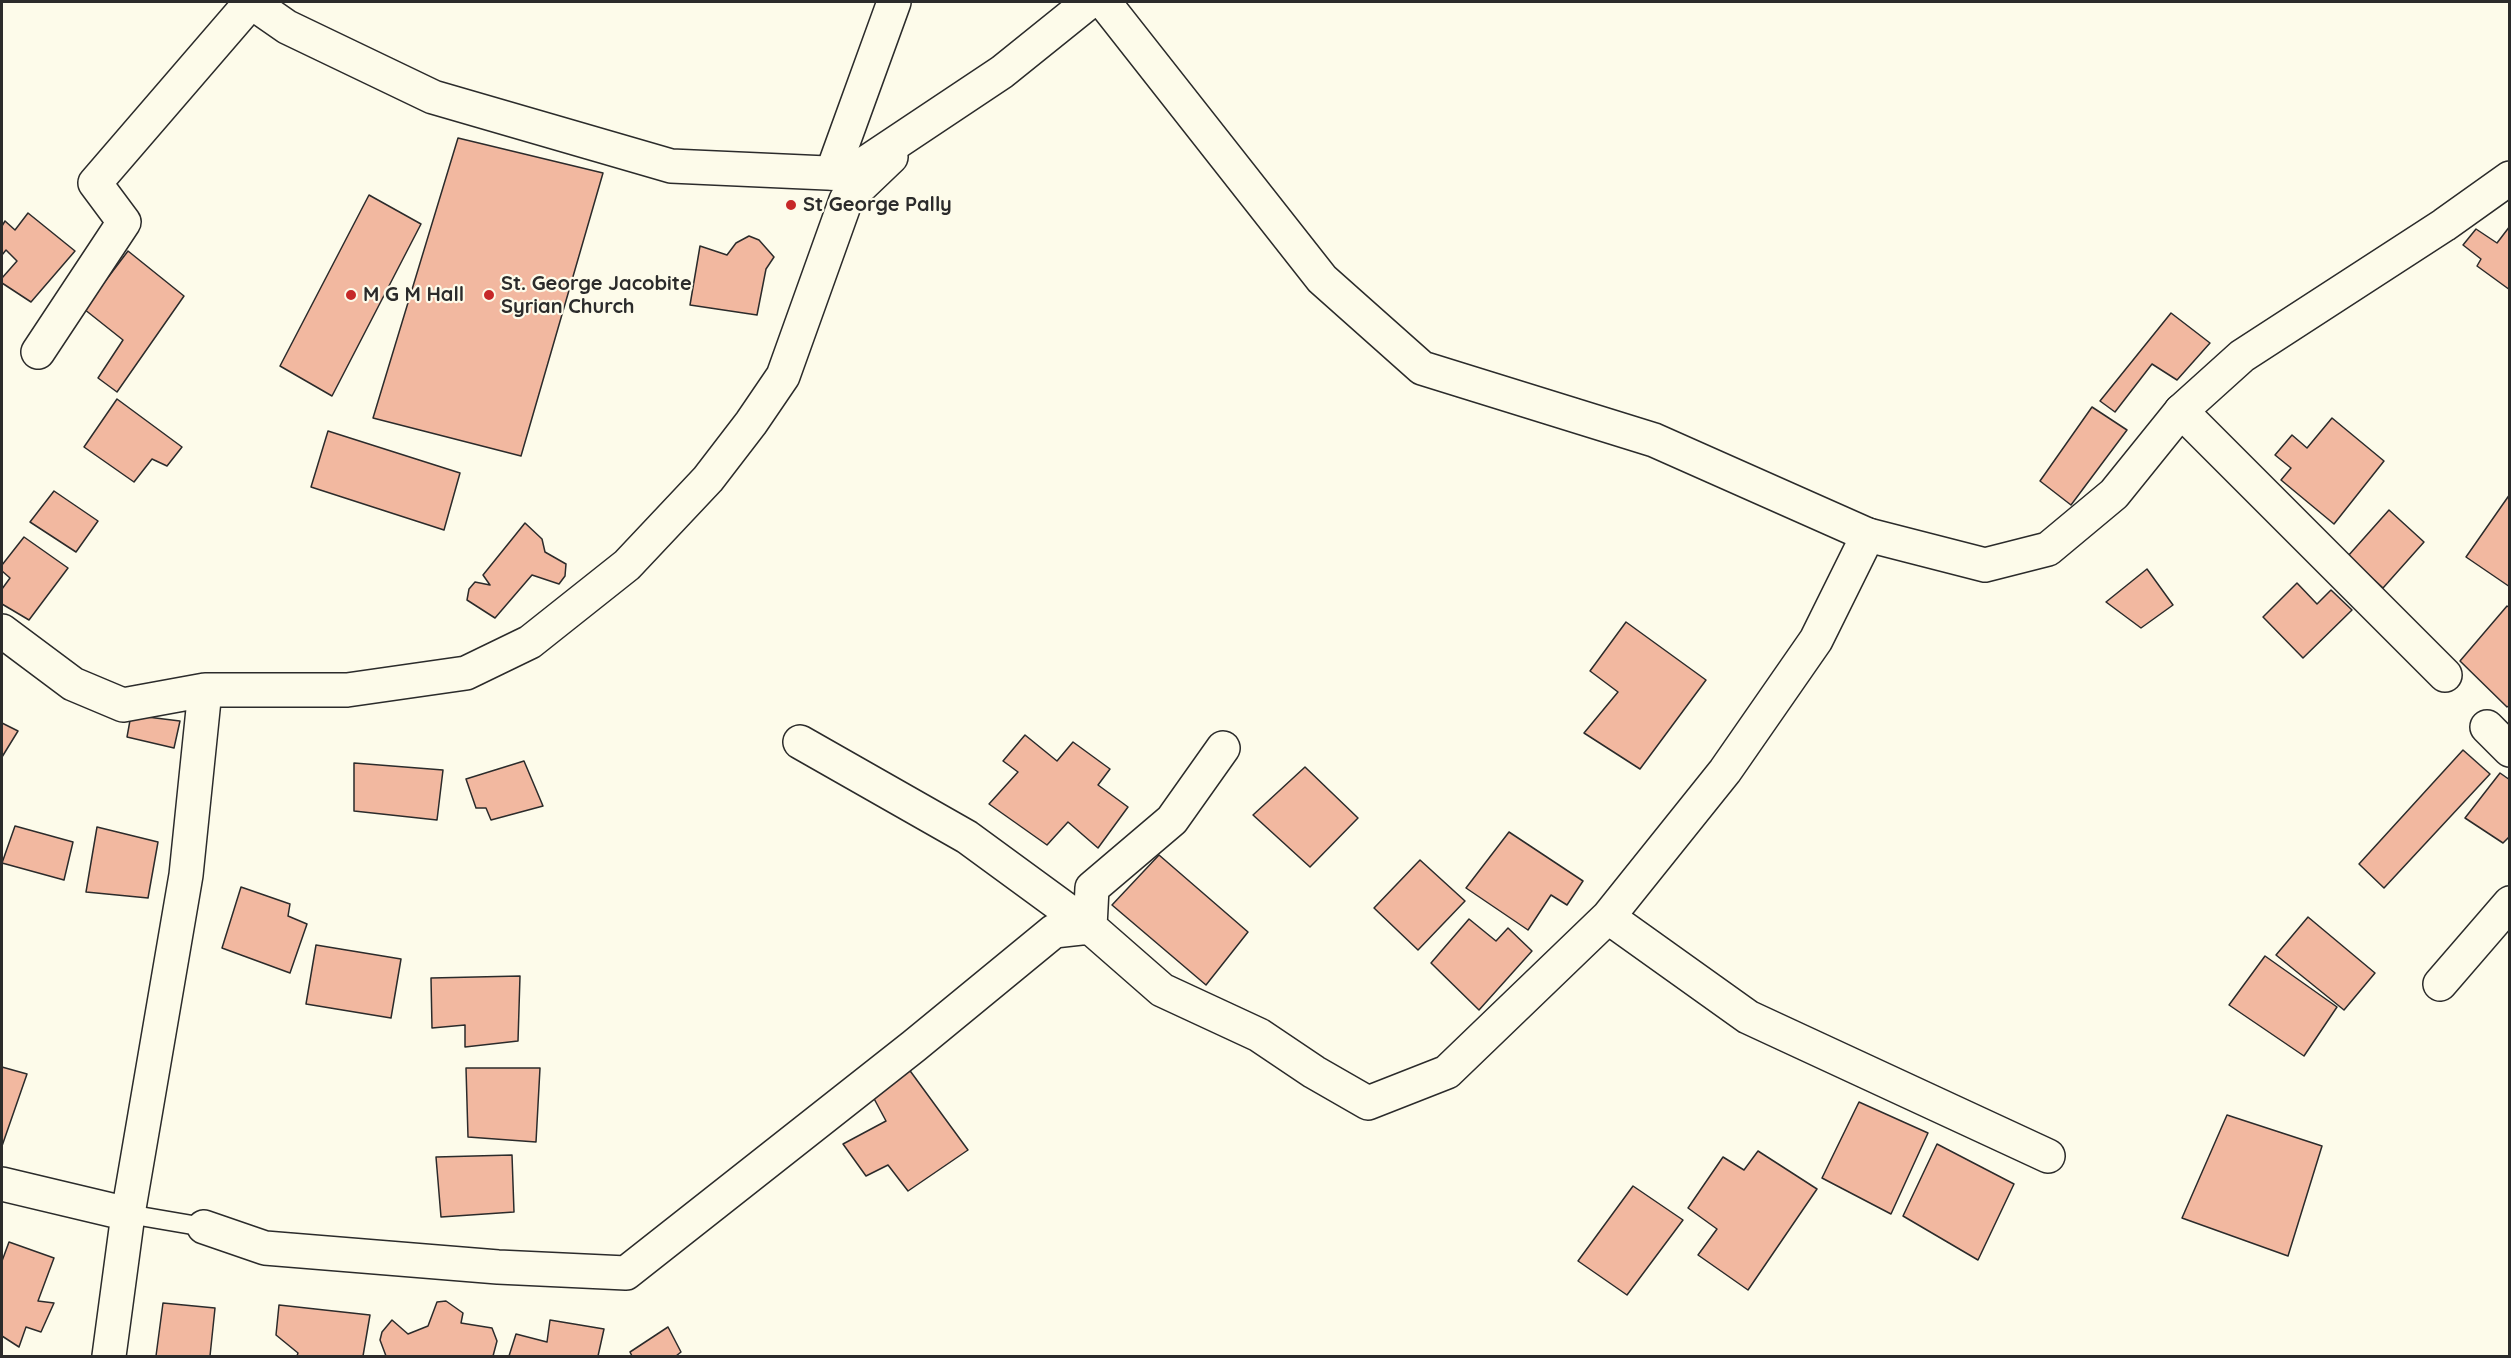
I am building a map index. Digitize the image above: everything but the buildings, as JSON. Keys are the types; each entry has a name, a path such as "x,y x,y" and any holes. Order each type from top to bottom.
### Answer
{"street":[{"path":"38,352 124,222 95,183 251,2 287,27 433,97 671,166 849,174 1002,72 1089,2"},
{"path":"832,173 894,2"},
{"path":"1104,2 1322,279 1422,368 1654,440 1868,535 1985,565 2048,549 2114,494 2181,411 2242,356 2444,225 2510,178"},
{"path":"2,631 73,684 123,705 205,690 346,690 456,675 466,673 530,642 627,565 708,479 783,376 846,200 932,119"},
{"path":"2181,411 2445,675"},
{"path":"800,742 968,837 1090,927 1162,990 1259,1035 1314,1072 1368,1103 1447,1072 1608,917 1725,771 1816,640 1868,535"},
{"path":"109,1356 128,1215 186,875 205,690"},
{"path":"1090,927 1092,888 1172,820 1223,748"},
{"path":"2440,984 2510,903"},
{"path":"1608,917 1748,1017 2048,1156"},
{"path":"204,1227 265,1248 498,1267 626,1273 914,1046 1054,931 1090,927"},
{"path":"2,1184 128,1215"}],"lane":[{"path":"128,1215 204,1227"}],"place":[{"name":"St George Pally","path":"791,205"},
{"name":"M G M Hall","path":"351,295"},
{"name":"St. George Jacobite Syrian Church","path":"489,295"}]}
